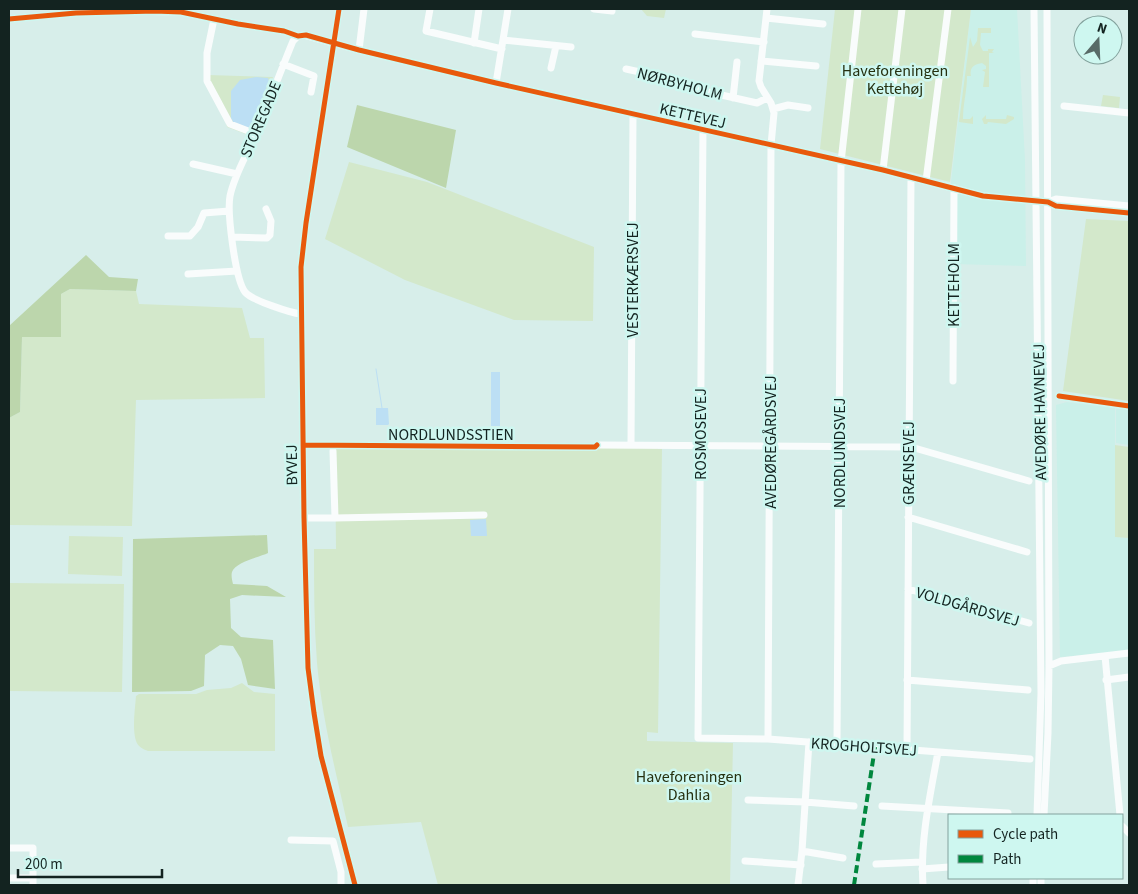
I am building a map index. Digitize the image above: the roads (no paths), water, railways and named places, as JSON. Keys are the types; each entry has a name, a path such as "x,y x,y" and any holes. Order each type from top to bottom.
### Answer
{"street":[{"name":"BYVEJ","path":"339,9 301,267 304,518 308,668 314,712 321,756 355,885"},
{"path":"359,50 364,9"},
{"path":"430,9 426,31 502,49"},
{"path":"474,42 479,9"},
{"path":"496,83 508,9"},
{"path":"594,9 612,11"},
{"path":"767,9 761,60 761,88 773,109 788,105 808,108"},
{"name":"NORDLUNDSVEJ","path":"837,744 841,162 858,9"},
{"path":"883,170 902,9"},
{"path":"926,181 948,9"},
{"name":"AVEDØRE HAVNEVEJ","path":"1034,9 1041,693 1037,814"},
{"name":"AVEDØRE HAVNEVEJ","path":"1044,814 1049,666 1047,9"},
{"name":"KETTEVEJ","path":"120,11 180,12 284,30 298,36 304,34 359,50 496,83 883,170 954,188 994,197 1048,202"},
{"path":"766,18 823,24"},
{"path":"214,19 207,53 207,81 230,124 256,134"},
{"path":"695,34 764,42"},
{"name":"STOREGADE","path":"298,36 293,41 256,134 237,174 230,196 229,211 236,271 245,293 291,312 301,314"},
{"path":"503,40 571,47"},
{"path":"551,68 556,46"},
{"path":"761,60 816,66"},
{"name":"NØRBYHOLM","path":"733,98 737,62"},
{"name":"STOREGADE","path":"283,64 314,76 310,92"},
{"name":"NØRBYHOLM","path":"626,69 677,80 677,85 757,103 767,98"},
{"path":"1064,106 1129,113"},
{"name":"AVEDØREGÅRDSVEJ","path":"768,739 771,145 773,109"},
{"name":"VESTERKÆRSVEJ","path":"631,445 633,114"},
{"name":"ROSMOSEVEJ","path":"698,738 703,130"},
{"name":"STOREGADE","path":"193,164 237,174"},
{"name":"GRÆNSEVEJ","path":"907,749 911,177"},
{"name":"KETTEHOLM","path":"953,381 954,188"},
{"path":"1048,202 1056,199 1129,206"},
{"path":"1048,202 1056,206 1129,213"},
{"path":"232,237 267,238 270,235 271,221 266,209"},
{"path":"168,236 190,236 198,227 204,213 229,211"},
{"path":"188,274 236,271"},
{"path":"1059,396 1129,406"},
{"path":"597,445 908,447 1029,481"},
{"path":"333,450 335,518"},
{"path":"304,518 484,515"},
{"path":"908,518 1027,552"},
{"name":"VOLDGÅRDSVEJ","path":"908,589 1029,623"},
{"path":"1049,656 1083,657 1129,653"},
{"path":"1105,656 1120,814"},
{"path":"1049,666 1061,661 1083,657"},
{"path":"1106,680 1129,677"},
{"path":"907,680 1028,690"},
{"name":"KROGHOLTSVEJ","path":"698,738 768,739 1030,759"},
{"path":"798,885 802,852 808,742"},
{"path":"923,885 923,838 938,752"},
{"path":"748,800 854,806"},
{"path":"882,806 1008,813"},
{"path":"291,840 333,841 341,872 342,885"},
{"path":"9,848 33,848 33,882 9,878"},
{"path":"802,852 843,858"},
{"path":"745,861 801,865"},
{"path":"876,864 948,867"}],"water":[{"path":"256,77 268,78 269,81 249,128 233,122 231,118 231,91 240,80"},
{"path":"491,372 500,372 500,426 491,426"},
{"path":"376,408 388,408 388,425 376,425"},
{"path":"486,519 487,536 471,536 470,520"}],"waterway":[{"path":"376,369 382,408"}],"park label":[{"name":"Haveforeningen Kettehøj","path":"895,79"},
{"name":"Haveforeningen Dahlia","path":"689,785"}]}
